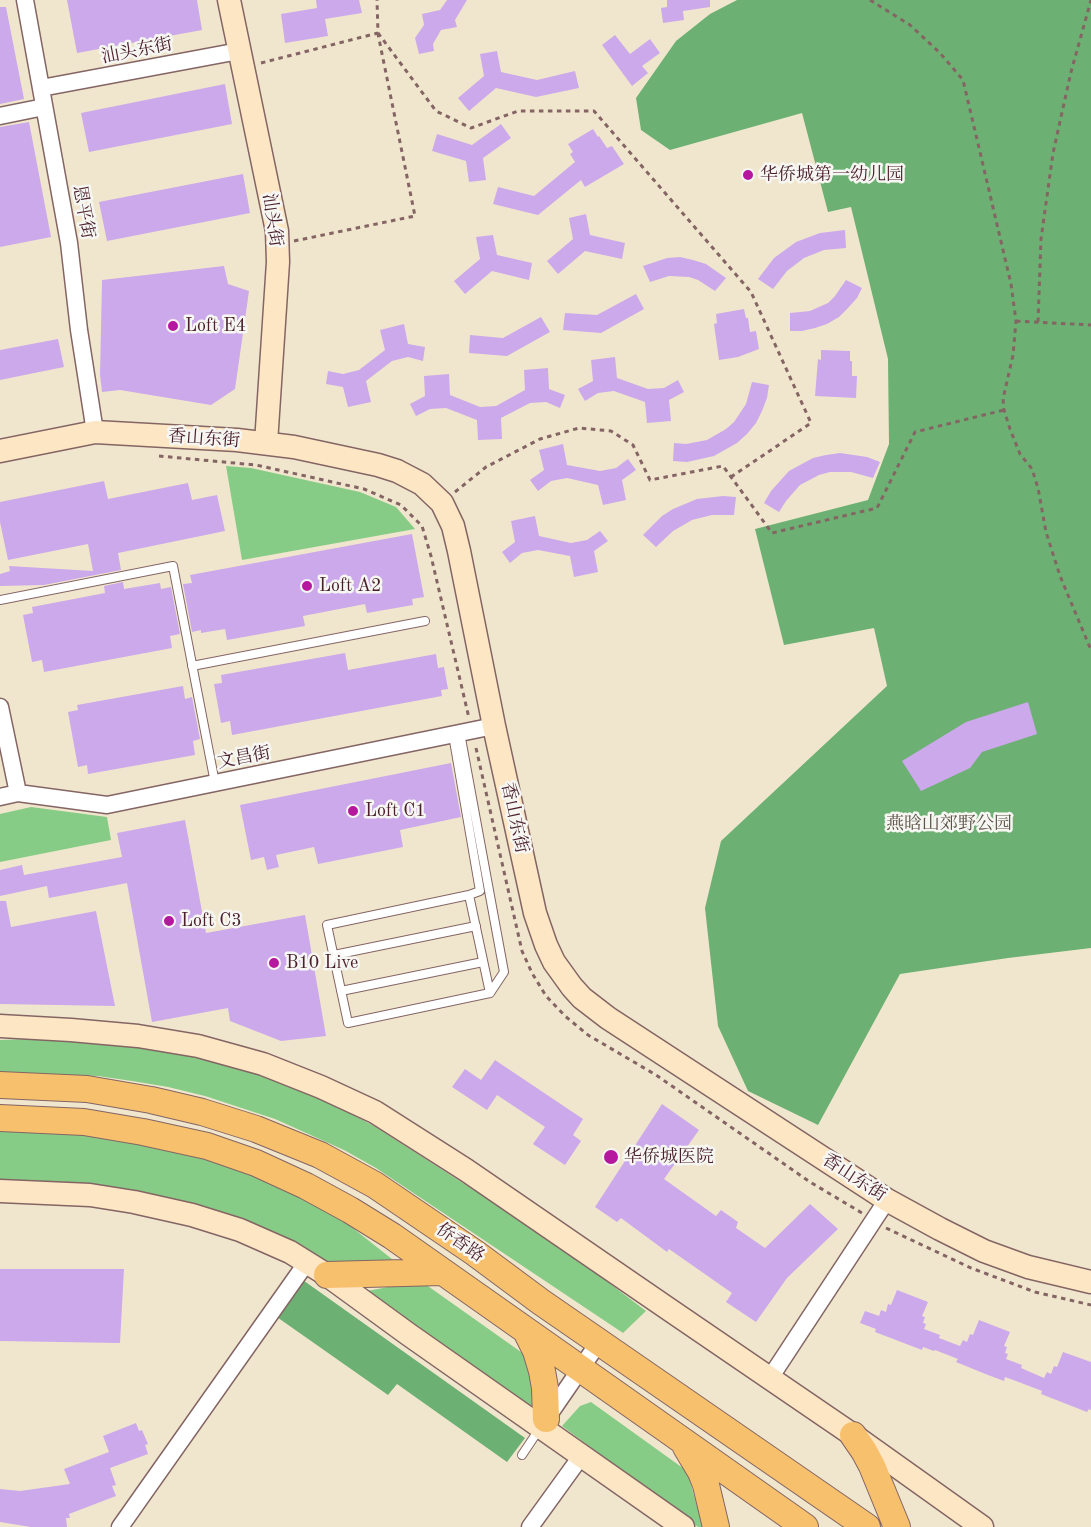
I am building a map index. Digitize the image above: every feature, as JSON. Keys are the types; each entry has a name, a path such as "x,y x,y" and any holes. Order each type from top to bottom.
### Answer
{"main road":[{"name":"侨香路","path":"0,1085 87,1089 151,1100 202,1112 256,1129 320,1155 375,1185 475,1253 541,1302 867,1527"},
{"name":"侨香路","path":"0,1118 84,1122 207,1146 256,1163 306,1186 392,1236 805,1527"},
{"path":"317,1269 442,1272"},
{"path":"541,1302 524,1330 536,1351 542,1371 545,1388 543,1423"},
{"path":"853,1435 872,1466 897,1527"},
{"path":"719,1466 739,1438"},
{"path":"683,1442 701,1472 716,1527"}],"street":[{"name":"恩平街","path":"25,0 69,243 79,330 95,432"},
{"name":"汕头街","path":"229,0 277,231 278,262 266,443"},
{"name":"汕头东街","path":"41,88 240,51"},
{"path":"0,116 44,107"},
{"name":"香山东街","path":"0,451 95,432 237,440 318,452 378,465 397,471 422,484 442,503 453,526 533,905 554,962 572,987 582,998 608,1018 887,1200 984,1251 1028,1267 1091,1282"},
{"path":"0,707 18,793"},
{"name":"文昌街","path":"0,797 18,793 107,805 494,726"},
{"path":"0,1026 138,1036 198,1046 263,1064 321,1087 375,1113 466,1170 853,1435 982,1527"},
{"path":"0,1191 90,1195 192,1215 240,1230 290,1252 543,1423 582,1455 683,1527"},
{"path":"770,1378 887,1200"},
{"path":"120,1527 317,1269"},
{"path":"543,1423 599,1342"},
{"path":"530,1527 582,1455"}],"lane":[{"path":"0,600 172,566 215,783"},
{"path":"192,666 425,621"},
{"path":"456,734 504,972 490,993 348,1023 327,925 480,891 456,734"},
{"path":"469,895 490,993"},
{"path":"334,955 476,926"},
{"path":"341,991 483,962"},
{"path":"522,1455 543,1423"}],"path":[{"path":"277,245 415,216 378,33 377,0"},
{"path":"870,0 910,25 963,80 1011,284 1016,321 1003,399 1004,410 1020,454 1032,470 1049,543 1060,576 1091,650"},
{"path":"1038,322 1041,239 1053,153 1071,72 1091,0"},
{"path":"260,63 378,33"},
{"path":"378,33 436,111 471,128 518,111 594,111 751,292 811,423 731,477"},
{"path":"1016,321 1091,325"},
{"path":"442,503 486,466 540,439 579,428 611,431 633,445 650,480 723,466 772,533 877,508 915,432 1004,410"}],"green space":[{"name":"燕晗山郊野公园","path":"737,0 1091,0 1091,948 900,974 818,1125 748,1091 718,1026 705,908 721,841 887,686 874,628 784,645 755,529 868,500 889,444 888,359 851,207 828,212 802,113 670,150 641,130 636,98 676,41 710,14"},
{"path":"226,466 251,468 360,492 396,507 415,529 242,560"},
{"path":"31,807 107,817 111,840 0,862 0,814"},
{"path":"52,1038 123,1042 195,1056 314,1094 374,1126 555,1242 646,1311 623,1333 376,1168 344,1150 275,1119 205,1096 168,1087 98,1076 0,1072 0,1040"},
{"path":"0,1128 125,1138 230,1164 330,1210 397,1263 326,1269 272,1238 0,1181"},
{"path":"300,1278 525,1438 507,1462 397,1384 388,1395 274,1315"},
{"path":"409,1283 425,1284 521,1352 530,1362 535,1399 532,1410 362,1292"},
{"path":"591,1402 687,1471 703,1527 698,1527 562,1426 580,1406"}],"building":[{"path":"67,0 197,0 202,30 77,53"},
{"path":"316,0 359,0 362,13 325,19 328,36 285,43 281,14 317,8"},
{"path":"447,0 467,0 455,20 457,27 441,30 433,44 434,51 419,54 415,38 424,25 422,14 440,10"},
{"path":"667,0 710,0 710,7 683,11 684,20 663,23 661,8 667,7"},
{"path":"0,7 6,7 24,99 0,104"},
{"path":"615,35 630,54 650,39 660,53 642,66 648,73 632,86 602,45"},
{"path":"497,51 501,72 537,80 575,71 579,88 536,97 496,88 469,111 458,98 484,76 480,54"},
{"path":"225,84 232,124 89,152 81,113"},
{"path":"29,122 51,237 0,247 0,127"},
{"path":"501,124 511,138 483,158 486,180 469,182 466,161 432,151 437,134 472,145"},
{"path":"593,129 607,148 612,146 624,164 585,187 581,180 538,215 493,204 498,187 534,196 575,162 568,144"},
{"path":"243,174 250,213 107,241 99,202"},
{"path":"586,214 590,235 625,243 622,259 585,251 558,274 547,261 573,239 569,218"},
{"path":"845,230 846,248 824,250 804,258 787,271 773,289 758,279 774,258 796,242 820,233"},
{"path":"493,235 497,255 532,263 529,280 492,271 465,294 454,281 480,259 476,237"},
{"path":"680,257 706,264 726,278 715,291 689,277 669,276 650,282 643,266 667,258"},
{"name":"Loft E4","path":"224,266 228,284 249,291 235,389 211,405 120,390 102,392 100,375 102,280"},
{"path":"846,280 862,288 857,298 839,317 815,328 790,331 790,313 810,311 828,303"},
{"path":"636,294 644,309 601,333 563,330 565,313 597,315"},
{"path":"744,309 750,332 756,331 759,349 738,357 719,360 714,324 717,323 716,314"},
{"path":"541,317 550,332 507,356 469,353 470,335 503,338"},
{"path":"404,324 408,344 425,347 423,361 408,357 392,361 366,381 371,402 348,407 343,387 326,384 328,371 343,374 359,370 385,350 380,330"},
{"path":"58,339 64,367 0,380 0,350"},
{"path":"821,350 850,351 852,376 857,376 856,398 815,396 818,359 821,360"},
{"path":"615,357 617,378 648,389 664,388 678,380 684,392 669,400 671,421 647,423 645,402 614,391 598,393 585,401 578,389 593,381 591,360"},
{"path":"548,368 549,389 565,395 560,408 546,402 530,403 501,418 502,439 478,440 477,420 446,408 430,409 416,416 410,404 425,396 424,376 449,374 450,395 480,407 496,406 525,390 524,370"},
{"path":"752,382 769,385 762,411 747,434 737,443 714,456 687,462 673,461 674,443 686,444 707,440 734,422 746,404"},
{"path":"563,444 567,465 600,471 616,468 628,459 636,470 622,480 626,500 603,505 598,485 567,478 551,481 538,491 530,480 544,470 539,450"},
{"path":"840,453 867,457 880,462 873,478 851,472 830,472 800,485 779,512 764,503 771,491 789,471 813,458"},
{"path":"104,481 108,499 188,483 192,500 217,495 225,531 118,553 121,570 44,585 0,586 0,574 10,571 9,566 93,571 88,544 8,560 0,522 0,502"},
{"path":"736,497 734,515 712,515 692,520 673,531 656,547 643,535 662,516 673,509 697,499"},
{"path":"535,516 539,536 571,543 587,540 600,531 608,541 594,551 598,572 574,577 570,556 538,550 522,553 510,563 502,552 515,542 511,521"},
{"name":"Loft A2","path":"412,534 424,597 412,599 413,605 367,613 365,604 303,616 305,626 227,640 225,629 201,633 201,630 192,632 183,584 192,583 190,575"},
{"path":"123,582 124,589 160,583 161,589 171,587 180,634 170,636 172,648 44,672 42,660 32,662 23,615 33,613 32,607 105,593 104,586"},
{"path":"345,653 348,670 436,654 438,668 444,667 448,689 441,690 442,696 232,735 230,721 221,723 214,684 222,683 221,675"},
{"path":"183,686 185,699 192,697 200,739 193,741 195,755 88,774 87,765 78,767 68,712 78,710 77,705"},
{"path":"1028,702 1037,734 982,752 970,768 921,791 902,761 966,722"},
{"name":"Loft C1","path":"451,763 461,817 400,830 403,847 318,864 314,847 276,855 279,867 267,870 264,857 251,860 240,805"},
{"path":"185,820 206,933 305,915 326,1036 281,1041 230,1021 228,1008 152,1022 127,883 49,898 47,886 0,896 0,870 22,865 24,875 122,857 117,833"},
{"path":"0,901 6,901 11,927 96,911 115,1006 0,1004"},
{"path":"495,1060 583,1119 573,1135 581,1141 565,1165 533,1144 545,1127 497,1095 487,1110 452,1087 465,1069 481,1080"},
{"path":"662,1104 699,1130 664,1179 716,1216 721,1210 738,1222 736,1228 765,1248 810,1204 838,1229 787,1278 756,1322 726,1302 732,1293 669,1249 667,1252 621,1218 617,1222 595,1207"},
{"path":"0,1269 124,1269 120,1343 0,1341"},
{"path":"897,1290 928,1302 922,1316 925,1317 924,1329 960,1346 963,1340 967,1342 970,1334 973,1335 979,1320 1010,1332 1004,1346 1007,1347 1006,1359 1044,1378 1047,1372 1051,1374 1054,1366 1057,1367 1063,1352 1091,1362 1091,1410 1087,1412 1005,1377 1004,1381 988,1375 956,1362 958,1359 923,1347 922,1350 875,1332 876,1329 860,1323 865,1311 879,1316 881,1310 886,1312"},
{"path":"136,1423 148,1444 145,1445 148,1454 110,1468 116,1485 112,1486 116,1496 69,1514 70,1518 66,1518 67,1527 31,1527 0,1522 0,1489 20,1491 70,1484 64,1469 109,1452 103,1436"}],"place":[{"name":"华侨城第一幼儿园","path":"748,175"},
{"name":"Loft E4","path":"173,326"},
{"name":"Loft A2","path":"307,586"},
{"name":"Loft C1","path":"353,811"},
{"name":"Loft C3","path":"169,921"},
{"name":"B10 Live","path":"274,963"},
{"name":"华侨城医院","path":"611,1157"}]}
